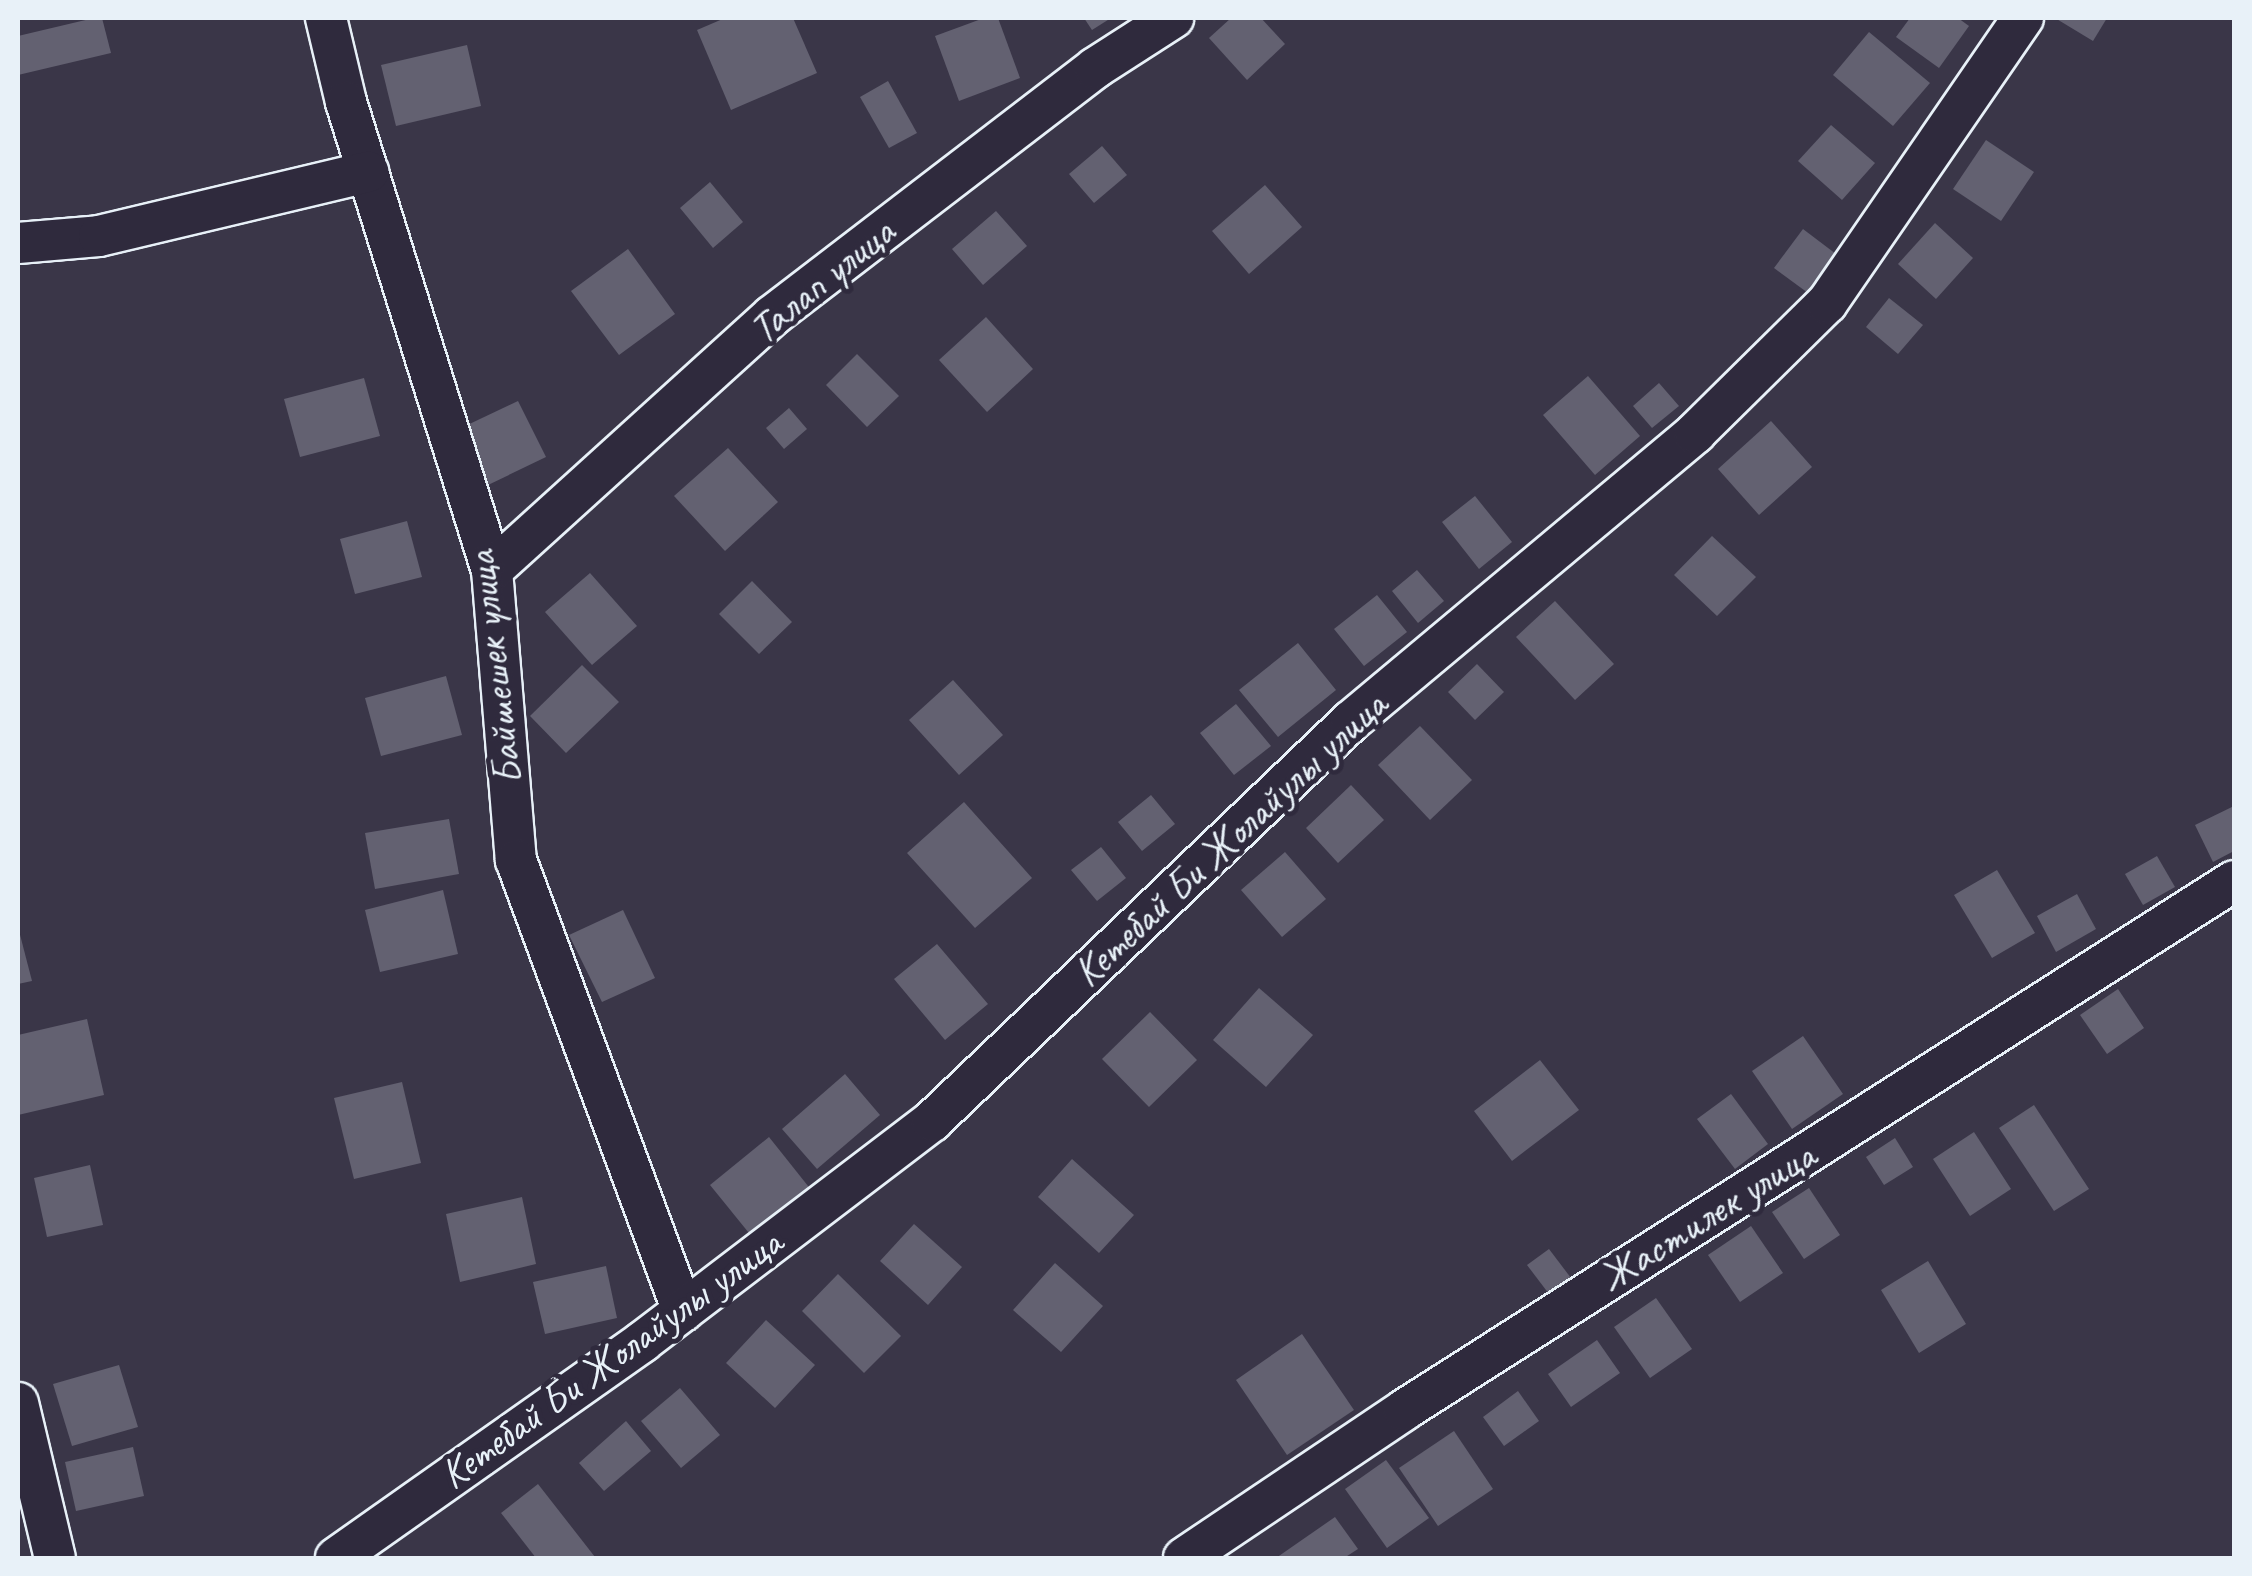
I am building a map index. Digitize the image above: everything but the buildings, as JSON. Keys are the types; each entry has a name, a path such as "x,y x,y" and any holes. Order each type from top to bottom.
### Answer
{"street":[{"name":"Байшешек улица","path":"326,18 368,172 492,570 516,860 683,1312"},
{"name":"Талап улица","path":"492,570 772,316 1094,68 1173,18"},
{"name":"Кетебай Би Жолайулы улица","path":"336,1558 683,1312 932,1121 1350,721 1695,433 1827,303 2023,18"},
{"path":"18,242 99,236 368,172"},
{"name":"Жастилек улица","path":"1184,1558 1404,1410 2234,882"},
{"path":"18,1402 56,1558"}]}
